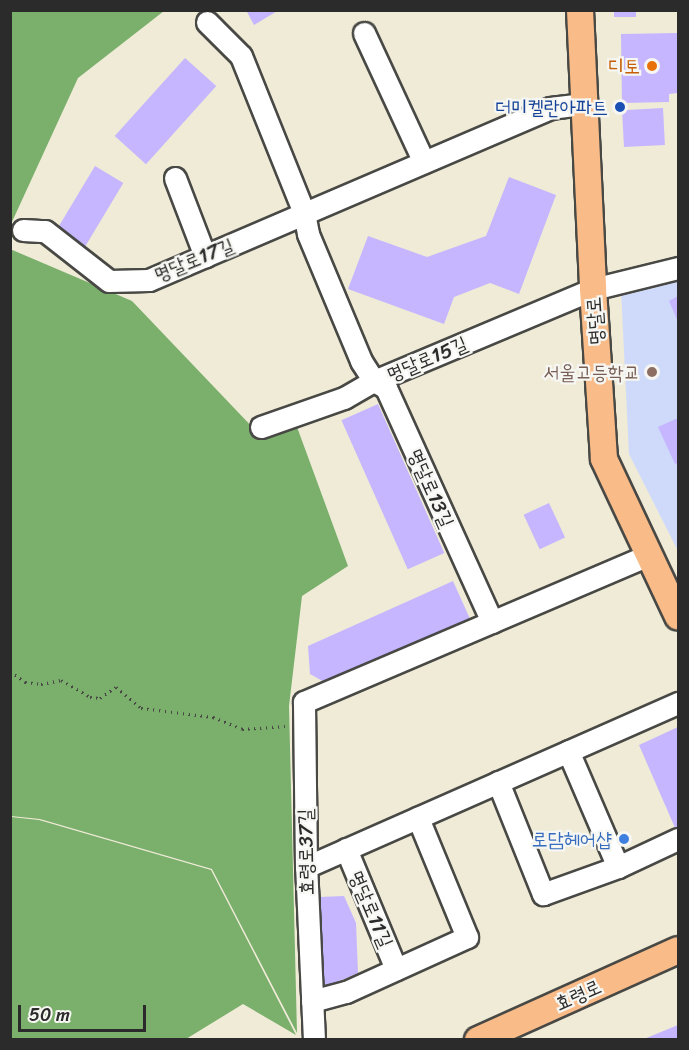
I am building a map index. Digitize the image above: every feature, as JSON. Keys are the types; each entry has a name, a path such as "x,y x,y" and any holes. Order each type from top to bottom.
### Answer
{"main road":[{"name":"명달로","path":"580,10 593,289 604,459 678,616"},
{"name":"효령로","path":"478,1040 678,950"}],"street":[{"path":"207,22 241,56 304,213"},
{"path":"363,33 424,162"},
{"name":"명달로17길","path":"23,230 45,231 109,281 149,280 550,108 584,104"},
{"path":"175,178 206,256"},
{"name":"명달로15길","path":"304,213 308,234 361,361"},
{"name":"명달로15길","path":"261,427 344,398 374,381 593,289 678,268"},
{"name":"명달로13길","path":"361,361 374,381 386,388 492,622"},
{"path":"492,622 648,555"},
{"name":"효령로37길","path":"314,1040 306,867 304,702 492,622"},
{"name":"명달로11길","path":"306,867 678,703"},
{"path":"568,751 618,867"},
{"path":"498,782 543,894 618,867 678,839"},
{"path":"312,1001 346,992 466,937 418,818"},
{"name":"명달로11길","path":"346,849 396,969"}],"path":[{"path":"10,671 25,682 41,684 61,680 90,697 100,698 116,687 141,708 213,717 242,729 304,724"}],"shaded area":[{"name":"서울고등학교","path":"678,277 678,551 629,454 621,290"}],"green space":[{"path":"11,10 164,11 78,78 11,224"},
{"path":"10,249 132,301 257,432 297,427 348,566 302,596 289,706 297,1033 212,869 40,819 11,816"},
{"path":"11,817 39,820 211,870 296,1035 243,1004 186,1039 11,1039"}],"building":[{"path":"246,10 279,10 254,25"},
{"path":"614,10 636,10 636,17 614,17"},
{"path":"678,33 678,93 669,94 669,102 622,103 621,34"},
{"path":"185,58 216,86 146,164 115,136"},
{"path":"663,108 665,145 624,147 622,110"},
{"path":"95,166 123,183 85,246 57,229"},
{"path":"509,177 556,195 519,294 490,283 454,297 444,324 348,289 368,236 427,257 486,236"},
{"path":"678,296 678,322 669,301"},
{"path":"378,404 444,553 408,569 341,420"},
{"path":"678,418 678,463 675,464 658,427"},
{"path":"549,503 565,537 540,549 524,515"},
{"path":"453,581 470,619 326,683 310,674 308,646"},
{"path":"678,727 678,829 676,830 639,745"},
{"path":"344,896 356,923 358,973 321,989 320,897"},
{"path":"678,1025 678,1040 644,1040 644,1039"}],"place":[{"name":"디토","path":"652,66"},
{"name":"더미켈란아파트","path":"620,107"},
{"name":"서울고등학교","path":"652,372"},
{"name":"로담헤어샵","path":"624,839"}]}
